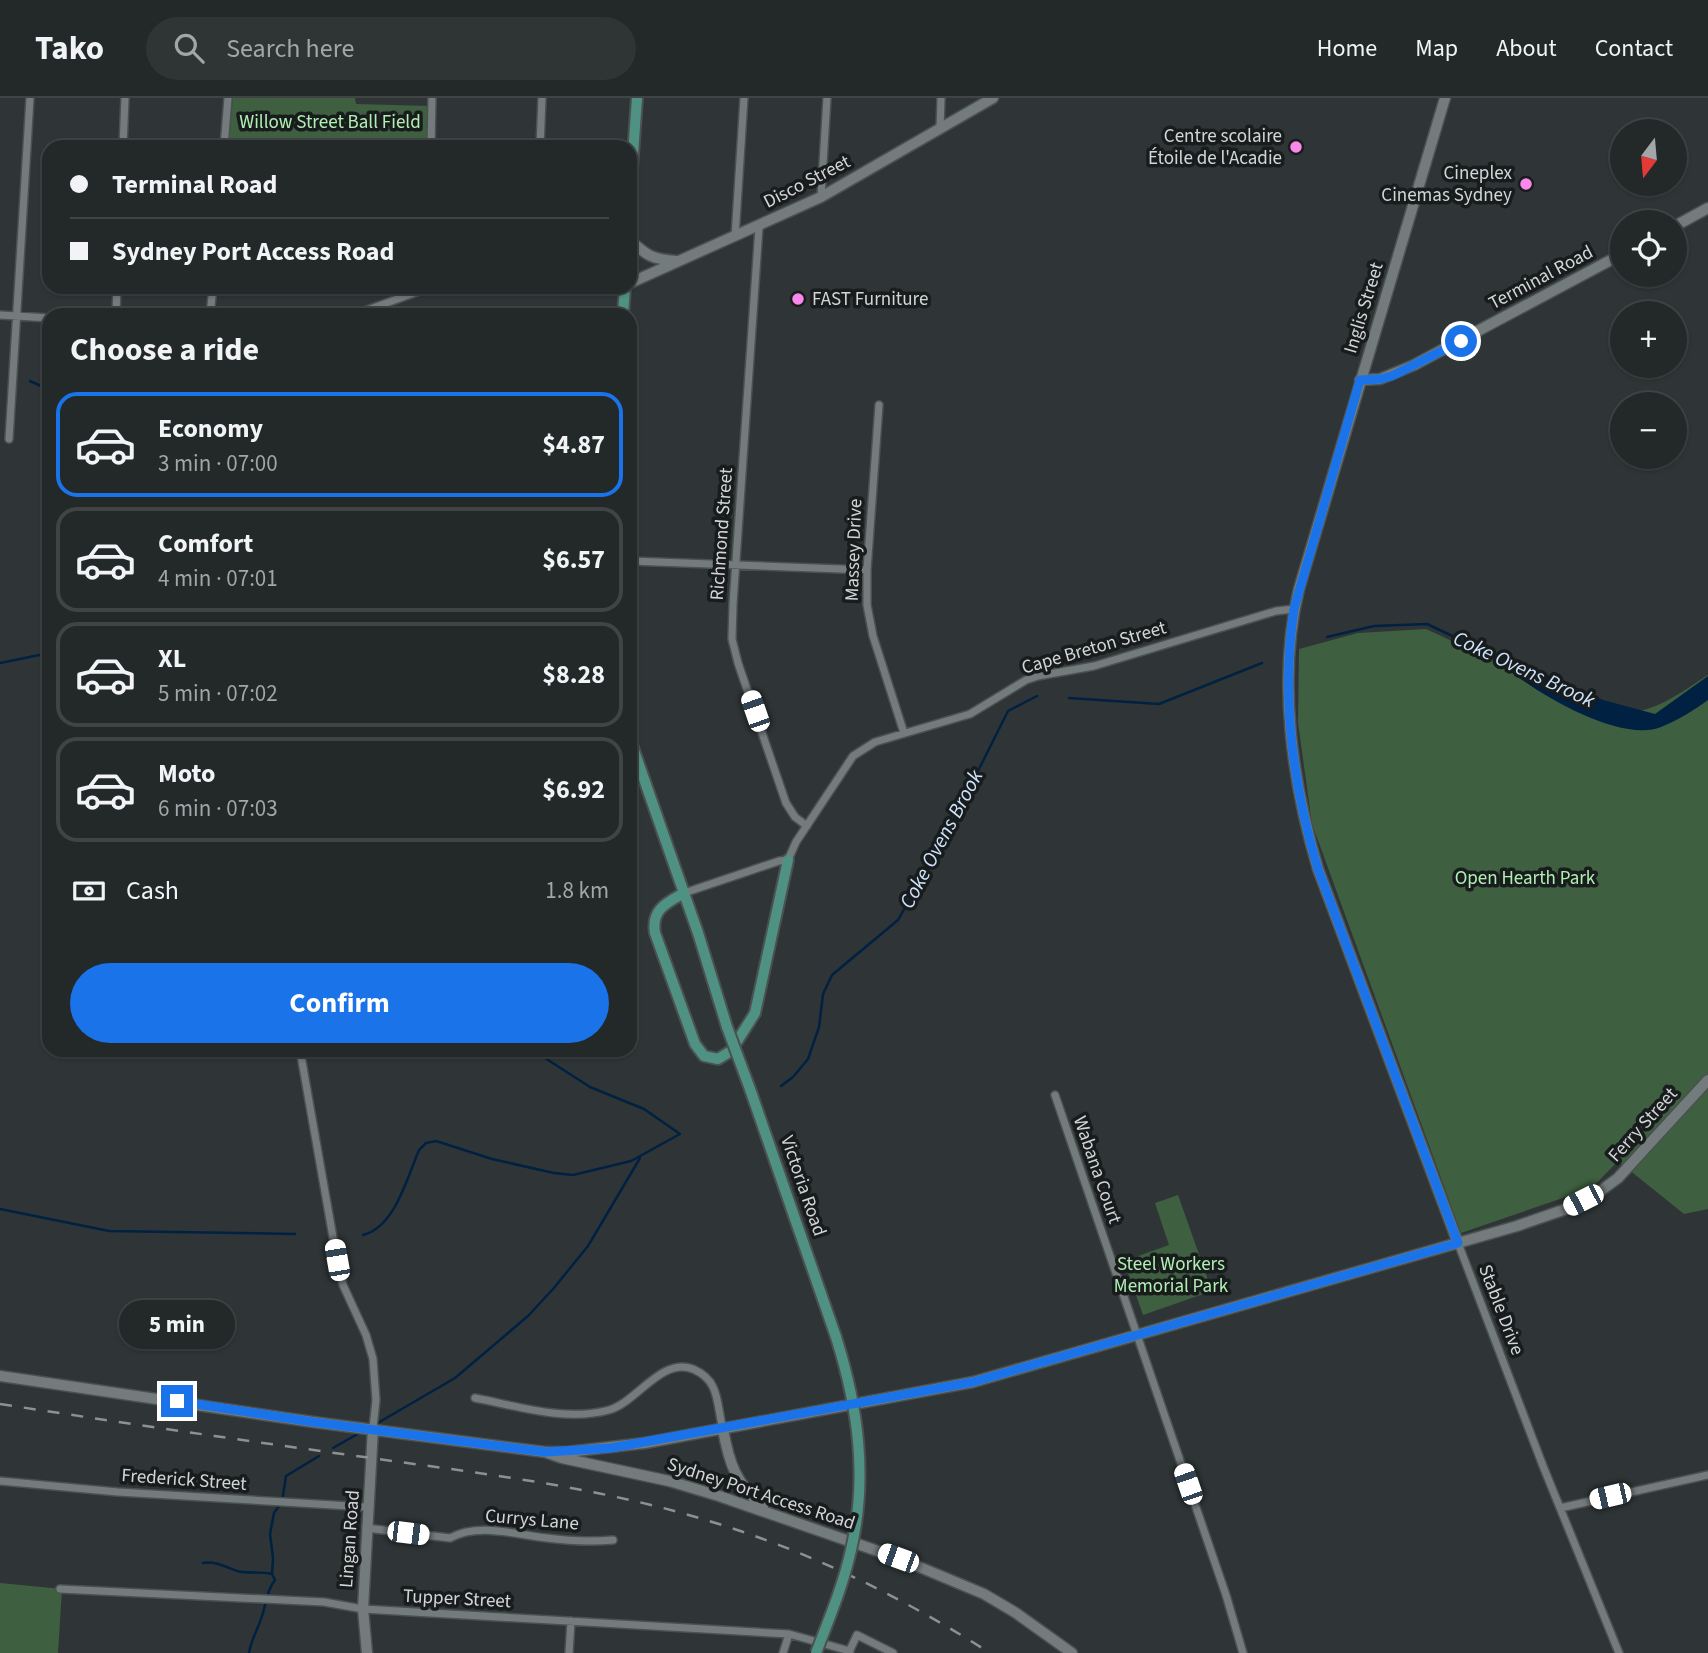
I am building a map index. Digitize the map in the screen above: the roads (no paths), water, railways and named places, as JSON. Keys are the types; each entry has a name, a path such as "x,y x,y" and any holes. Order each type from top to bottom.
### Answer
{"main road":[{"path":"634,140 637,98"},
{"name":"Victoria Road","path":"637,759 727,1027 836,1337 851,1389 856,1416 859,1498 848,1562 816,1653"},
{"path":"684,893 657,911 654,919 655,933 695,1044 704,1056 718,1059 731,1051 755,1013 788,860"}],"street":[{"path":"9,439 30,98"},
{"path":"123,140 125,98"},
{"path":"225,140 228,98"},
{"path":"430,140 432,98"},
{"path":"540,140 542,98"},
{"path":"735,237 744,98"},
{"path":"821,197 827,98"},
{"path":"940,129 941,98"},
{"name":"Disco Street","path":"637,280 821,197 993,98"},
{"name":"Inglis Street","path":"1294,609 1445,98"},
{"path":"1687,219 1708,208"},
{"name":"Richmond Street","path":"759,227 732,627 738,663 789,810 807,827"},
{"path":"637,247 646,256 680,261"},
{"name":"Terminal Road","path":"1360,380 1380,379 1414,365 1610,260"},
{"path":"373,308 411,294"},
{"path":"0,315 42,318"},
{"name":"Massey Drive","path":"878,405 867,570 869,622 904,733"},
{"path":"637,561 867,570"},
{"name":"Cape Breton Street","path":"788,860 853,756 875,742 970,714 1026,680 1038,676 1094,666 1276,611 1294,609"},
{"name":"Stable Drive","path":"1294,609 1289,657 1296,780 1305,826 1322,881 1458,1243 1619,1653"},
{"path":"684,893 788,860"},
{"path":"301,1057 337,1260 343,1285 366,1335 373,1359 376,1400 373,1428"},
{"name":"Ferry Street","path":"545,1452 611,1448 973,1382 1458,1243 1566,1209 1600,1192 1618,1178 1708,1080"},
{"name":"Wabana Court","path":"1055,1096 1226,1595 1243,1653"},
{"path":"475,1398 543,1411 596,1412 611,1409 627,1401 669,1370 688,1367 700,1372 715,1390 727,1452 739,1481 768,1511"},
{"name":"Sydney Port Access Road","path":"0,1376 313,1422 545,1452 669,1481 768,1511 898,1558 984,1594 1072,1653"},
{"name":"Lingan Road","path":"367,1653 363,1609 373,1428"},
{"path":"1560,1508 1708,1475"},
{"name":"Frederick Street","path":"0,1481 118,1492 367,1507"},
{"name":"Currys Lane","path":"366,1528 450,1538 463,1531 500,1532 549,1539 613,1541"},
{"name":"Tupper Street","path":"60,1589 324,1602 363,1609 789,1634 850,1652"},
{"path":"569,1653 571,1621"},
{"path":"783,1653 789,1634"},
{"path":"850,1652 857,1635 892,1653"}],"water":[{"path":"1500,663 1525,665 1603,700 1655,714 1708,676 1708,700 1661,727 1643,730 1622,728 1576,712 1553,700"}],"waterway":[{"path":"30,381 42,387"},
{"name":"Coke Ovens Brook","path":"1327,637 1374,626 1427,624 1516,666"},
{"path":"0,663 42,654"},
{"name":"Coke Ovens Brook","path":"1069,698 1159,704 1262,663"},
{"name":"Coke Ovens Brook","path":"781,1086 793,1077 808,1059 819,1027 823,994 832,975 898,920 945,837 1008,711 1037,696"},
{"path":"363,1235 374,1230 392,1212 419,1150 426,1143 436,1141 492,1159 573,1175 631,1161 680,1134 644,1109 590,1087 545,1057"},
{"path":"376,1424 455,1378 528,1316 588,1246 640,1158"},
{"path":"0,1209 109,1231 295,1234"},
{"path":"333,1448 361,1432"},
{"path":"272,1574 270,1534 274,1513 282,1502 286,1476 319,1456"},
{"path":"203,1563 217,1564 241,1572 272,1574 275,1580 249,1653"}],"railway":[{"path":"0,1404 499,1476 584,1490 668,1509 746,1533 819,1561 923,1613 990,1653"}],"place":[{"name":"Centre scolaire Étoile de l'Acadie","path":"1296,147"},
{"name":"Cineplex Cinemas Sydney","path":"1526,184"},
{"name":"FAST Furniture","path":"798,299"}],"park label":[{"name":"Willow Street Ball Field","path":"330,122"},
{"name":"Open Hearth Park","path":"1525,878"},
{"name":"Steel Workers Memorial Park","path":"1171,1275"}]}
